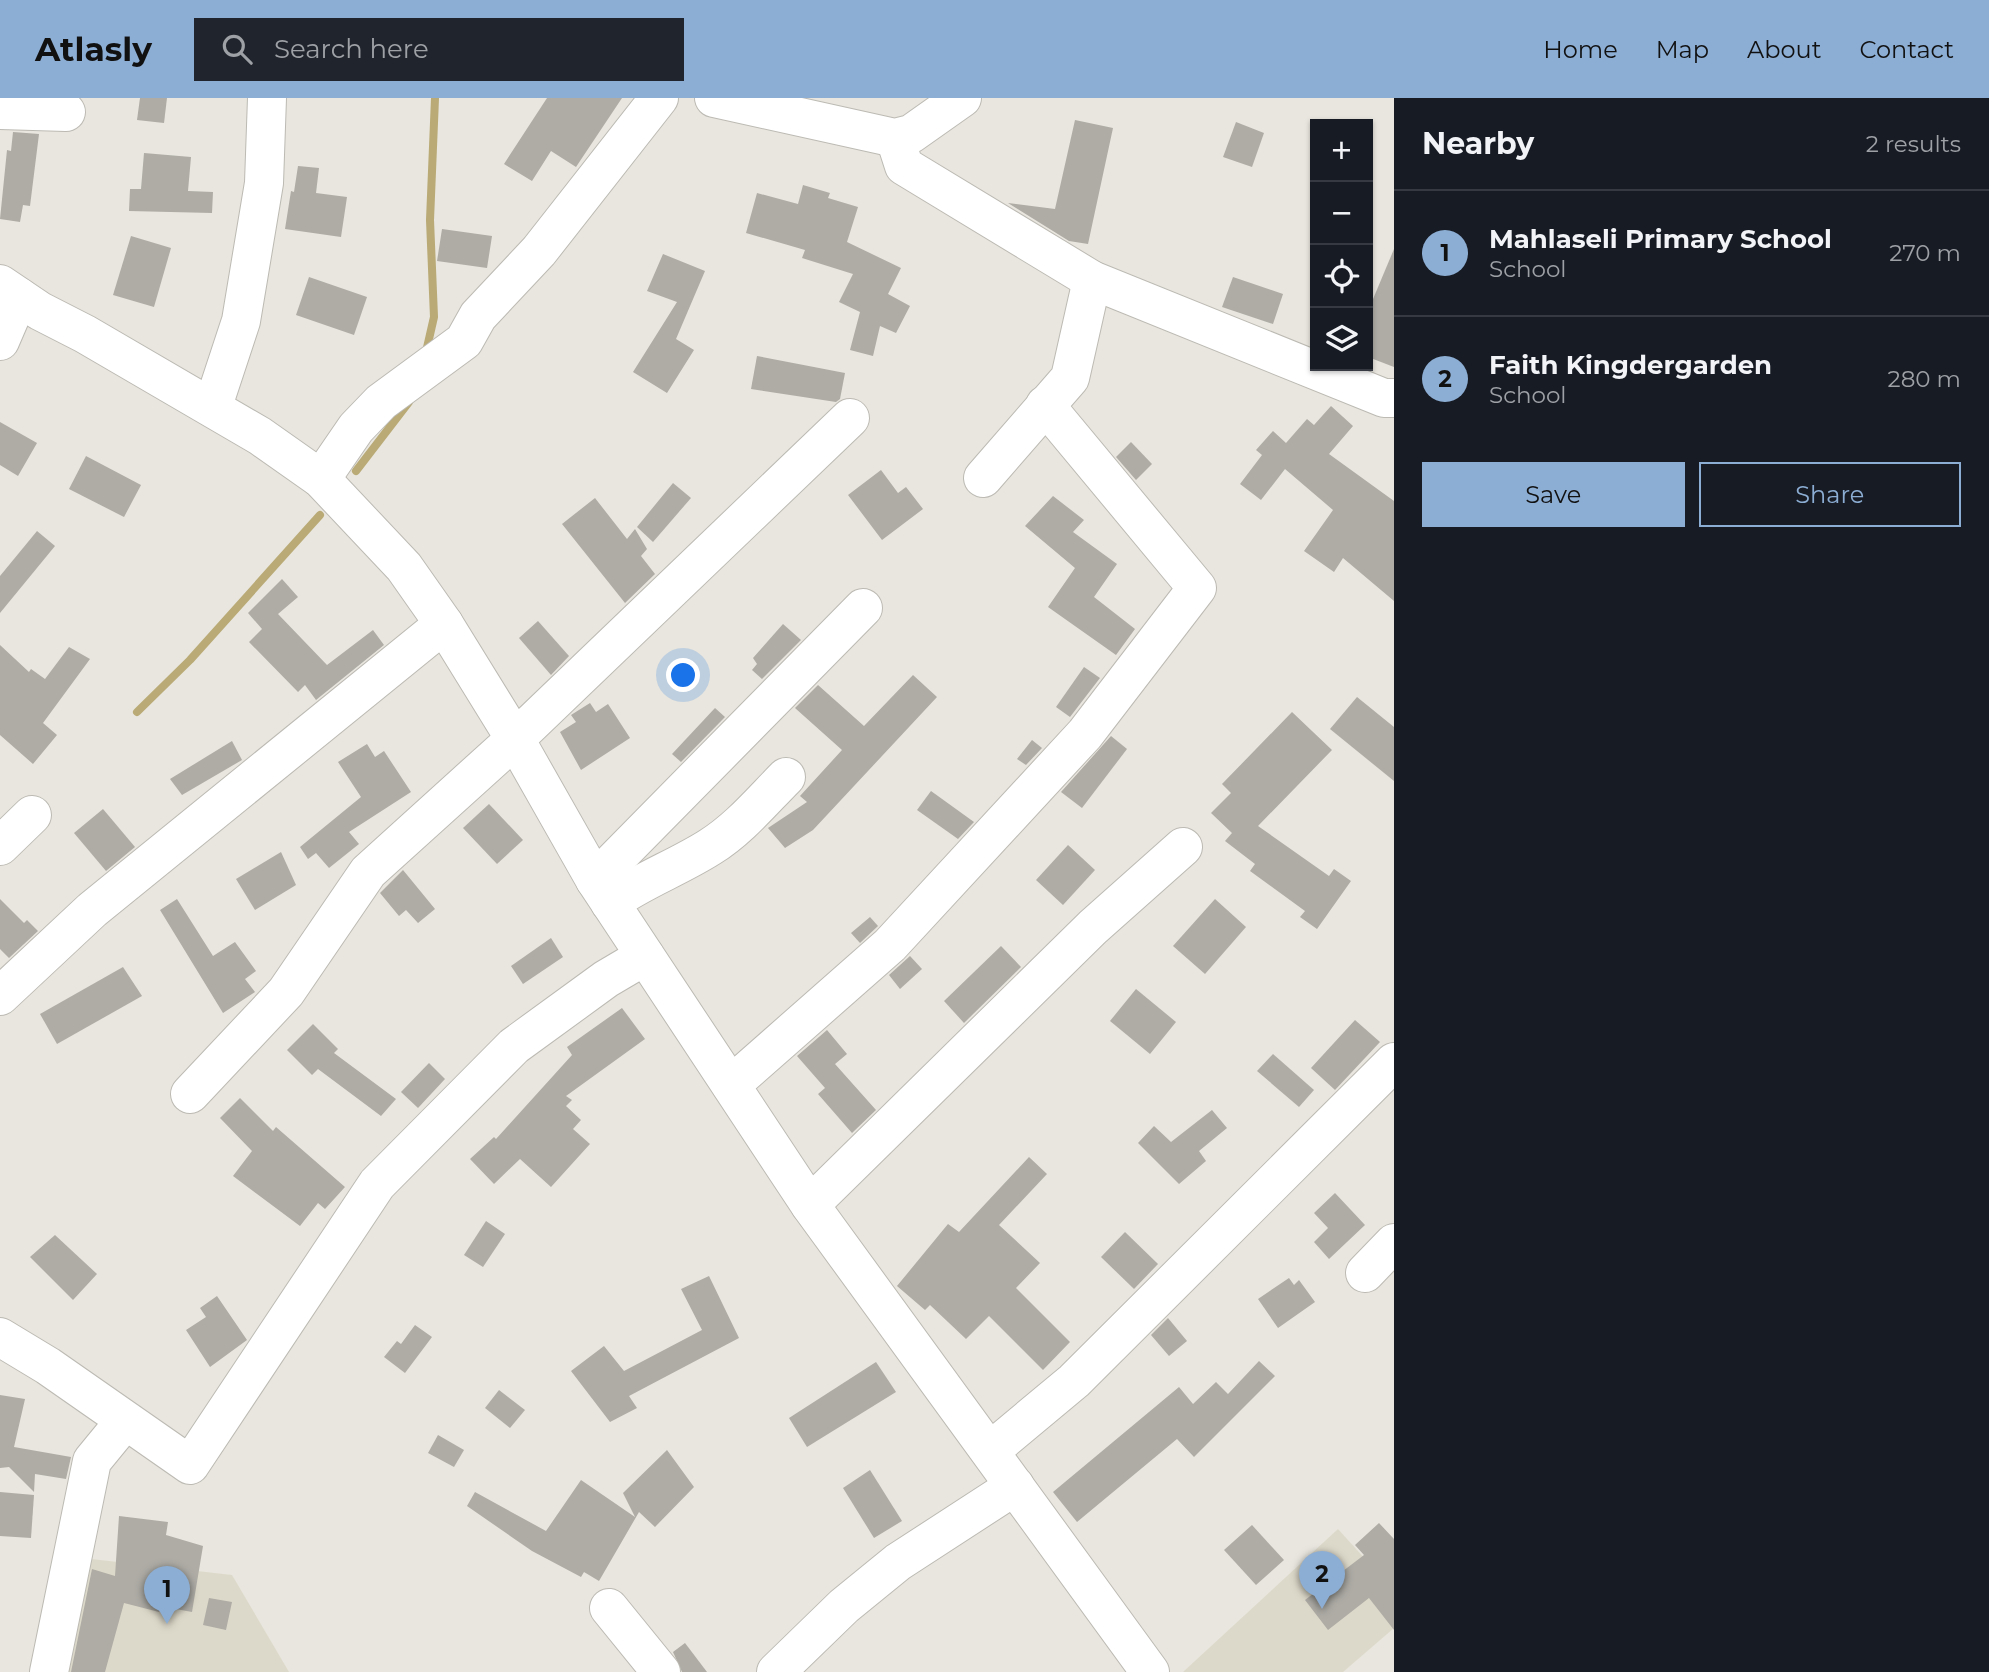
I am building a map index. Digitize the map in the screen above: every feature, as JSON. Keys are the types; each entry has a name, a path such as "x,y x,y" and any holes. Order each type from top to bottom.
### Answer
{"street":[{"path":"213,406 243,307 264,183 267,98"},
{"path":"321,480 356,428 381,401 464,341 478,316 539,251 659,98"},
{"path":"714,98 895,138 911,134 962,98"},
{"path":"0,110 66,112"},
{"path":"895,138 904,166 1092,280 1384,398 1394,398"},
{"path":"983,478 1070,378 1092,280"},
{"path":"0,341 9,290 166,383 213,406 321,480 404,567 444,624 515,739 602,892 810,1205 1150,1672"},
{"path":"731,1085 899,935 1085,734 1197,588 1045,405"},
{"path":"190,1094 286,992 368,872 515,739 850,418"},
{"path":"602,892 863,608"},
{"path":"0,996 92,910 444,624"},
{"path":"602,892 635,885 718,841 786,777"},
{"path":"0,846 32,815"},
{"path":"810,1205 1093,927 1183,847"},
{"path":"0,1337 48,1366 124,1422 190,1465 377,1184 514,1046 607,979 645,956"},
{"path":"990,1451 1074,1381 1394,1062"},
{"path":"1365,1273 1394,1243"},
{"path":"49,1672 92,1461 124,1422"},
{"path":"776,1672 844,1606 898,1562 1015,1486"},
{"path":"609,1608 661,1672"}],"shaded area":[{"path":"1338,1529 1394,1591 1394,1628 1343,1672 1183,1672"},
{"path":"91,1559 232,1575 289,1672 61,1672"}],"building":[{"path":"140,98 167,98 164,123 137,120"},
{"path":"547,98 622,98 576,167 551,151 532,181 504,164"},
{"path":"1075,120 1113,128 1088,244 1069,241 1008,203 1055,209"},
{"path":"1236,122 1264,133 1252,167 1223,157"},
{"path":"13,132 39,134 30,206 23,205 20,222 0,219 7,150 11,151"},
{"path":"144,153 191,157 188,191 213,192 212,213 129,211 130,189 141,189"},
{"path":"298,166 319,168 316,193 347,197 341,237 285,229"},
{"path":"803,185 830,193 828,198 858,207 847,242 901,268 888,294 910,306 896,333 880,326 873,356 850,350 860,312 839,302 853,274 802,258 805,250 746,233 757,193 798,204"},
{"path":"442,229 492,236 487,268 437,261"},
{"path":"131,236 171,248 154,307 113,295"},
{"path":"1394,249 1394,367 1373,359 1373,299"},
{"path":"663,254 705,271 676,339 694,350 667,393 633,372 677,302 647,291"},
{"path":"309,277 367,297 354,335 296,315"},
{"path":"1233,277 1283,294 1273,324 1222,307"},
{"path":"757,356 845,373 840,399 836,402 751,389"},
{"path":"1331,406 1353,426 1329,454 1394,501 1394,601 1343,558 1334,572 1304,551 1333,510 1285,469 1261,500 1240,484 1262,455 1256,450 1273,431 1286,443 1307,419 1314,425"},
{"path":"0,422 37,443 18,476 0,465"},
{"path":"1131,442 1152,464 1136,480 1116,457"},
{"path":"86,456 141,485 124,517 69,489"},
{"path":"881,470 898,493 906,487 923,509 882,540 848,495"},
{"path":"673,483 691,498 653,542 637,527"},
{"path":"1053,496 1084,520 1073,532 1117,564 1094,597 1135,629 1116,655 1048,607 1075,568 1025,526"},
{"path":"595,498 627,539 635,529 647,549 641,556 655,574 625,603 562,524"},
{"path":"37,531 55,546 0,613 0,576"},
{"path":"282,579 298,597 278,614 327,665 373,630 384,645 316,700 305,685 298,692 249,642 262,629 248,613"},
{"path":"538,621 569,656 551,675 519,638"},
{"path":"783,624 801,640 762,679 752,670 757,664 753,658"},
{"path":"0,645 29,672 31,669 45,679 69,647 90,659 43,723 57,735 33,764 0,735"},
{"path":"1084,667 1100,678 1070,717 1056,707"},
{"path":"913,675 937,697 813,830 785,848 768,828 807,802 800,796 842,750 795,708 818,685 864,726"},
{"path":"1357,697 1394,727 1394,781 1330,729"},
{"path":"590,703 596,712 608,704 630,738 581,770 560,732 576,722 571,715"},
{"path":"715,708 725,717 681,762 672,754"},
{"path":"1292,712 1332,750 1258,826 1329,876 1334,869 1351,881 1317,929 1300,917 1305,911 1250,871 1255,864 1225,841 1232,833 1211,813 1231,793 1222,784"},
{"path":"1111,736 1127,749 1082,808 1061,792"},
{"path":"1032,740 1042,748 1026,765 1017,759"},
{"path":"232,741 242,760 182,795 170,779"},
{"path":"367,744 375,757 384,751 411,792 349,832 359,844 329,868 316,853 308,859 300,847 361,797 338,762"},
{"path":"931,791 974,822 958,839 917,810"},
{"path":"489,804 523,840 497,864 463,828"},
{"path":"103,809 135,847 106,871 74,833"},
{"path":"1068,845 1095,870 1063,905 1036,880"},
{"path":"281,852 296,885 255,910 236,879"},
{"path":"403,870 435,909 418,923 406,910 399,916 380,893"},
{"path":"0,899 24,923 27,920 38,931 9,958 0,949"},
{"path":"177,899 213,956 235,942 256,971 245,979 255,992 223,1013 160,910"},
{"path":"1215,899 1246,927 1205,974 1173,946"},
{"path":"870,917 878,926 860,943 851,933"},
{"path":"551,938 563,957 523,984 511,966"},
{"path":"1001,946 1021,967 964,1023 944,1001"},
{"path":"910,956 922,969 900,989 889,975"},
{"path":"123,967 142,996 57,1044 40,1014"},
{"path":"1136,989 1176,1022 1150,1054 1110,1021"},
{"path":"622,1008 645,1039 566,1096 572,1100 566,1106 581,1120 573,1129 590,1144 551,1187 520,1159 494,1184 470,1159 494,1137 496,1139 572,1055 567,1047"},
{"path":"1355,1020 1380,1042 1335,1090 1311,1068"},
{"path":"313,1024 338,1049 334,1053 396,1099 381,1116 318,1069 312,1075 287,1050"},
{"path":"827,1030 847,1054 835,1064 876,1110 852,1133 818,1094 825,1088 797,1056"},
{"path":"1273,1054 1314,1090 1299,1107 1257,1071"},
{"path":"429,1063 445,1079 418,1108 401,1092"},
{"path":"240,1098 273,1131 276,1127 345,1187 325,1209 318,1203 300,1226 233,1176 252,1151 220,1118"},
{"path":"1212,1110 1227,1128 1199,1151 1206,1161 1179,1184 1138,1143 1154,1126 1171,1142"},
{"path":"1029,1157 1047,1174 999,1225 1040,1263 1016,1288 1070,1342 1043,1370 989,1316 966,1339 930,1305 925,1310 897,1286 948,1224 959,1232"},
{"path":"1335,1193 1365,1225 1329,1259 1314,1242 1328,1228 1314,1213"},
{"path":"486,1221 505,1234 483,1267 464,1255"},
{"path":"1125,1232 1158,1264 1134,1289 1101,1257"},
{"path":"55,1235 97,1274 73,1300 30,1257"},
{"path":"709,1276 739,1338 629,1396 637,1408 610,1422 571,1371 604,1346 624,1371 702,1330 681,1289"},
{"path":"1289,1278 1294,1285 1299,1280 1315,1302 1278,1328 1258,1299"},
{"path":"217,1296 247,1340 210,1367 186,1330 206,1317 200,1308"},
{"path":"1168,1318 1187,1341 1169,1356 1151,1335"},
{"path":"415,1325 432,1337 405,1373 384,1357 397,1341 401,1344"},
{"path":"1259,1361 1275,1376 1194,1457 1177,1439 1077,1522 1053,1492 1179,1387 1193,1404 1216,1382 1228,1394"},
{"path":"876,1362 896,1392 807,1447 789,1418"},
{"path":"499,1390 525,1410 510,1428 485,1408"},
{"path":"0,1395 25,1399 14,1447 71,1457 66,1479 35,1474 34,1492 9,1467 0,1468"},
{"path":"438,1435 464,1450 454,1467 428,1453"},
{"path":"667,1450 694,1487 655,1527 639,1512 599,1581 584,1572 581,1577 532,1551 467,1506 475,1492 546,1531 581,1480 635,1517 623,1493"},
{"path":"870,1470 902,1521 874,1538 843,1488"},
{"path":"0,1492 34,1495 31,1538 0,1536"},
{"path":"119,1516 168,1522 166,1535 203,1546 192,1612 160,1606 159,1612 124,1603 105,1672 71,1672 92,1569 115,1576"},
{"path":"1379,1523 1394,1539 1394,1630 1369,1598 1328,1630 1305,1600 1364,1555 1355,1545"},
{"path":"1252,1525 1284,1560 1256,1585 1224,1550"},
{"path":"209,1598 232,1602 226,1630 203,1625"},
{"path":"685,1643 707,1672 682,1672 673,1652"}],"waterway":[{"path":"426,352 434,317 430,220 435,98"},
{"path":"356,471 409,402"},
{"path":"137,712 190,660 320,515"}],"place":[{"name":"Faith Kingdergarden","path":"1322,1609"},
{"name":"Mahlaseli Primary School","path":"167,1624"}]}
